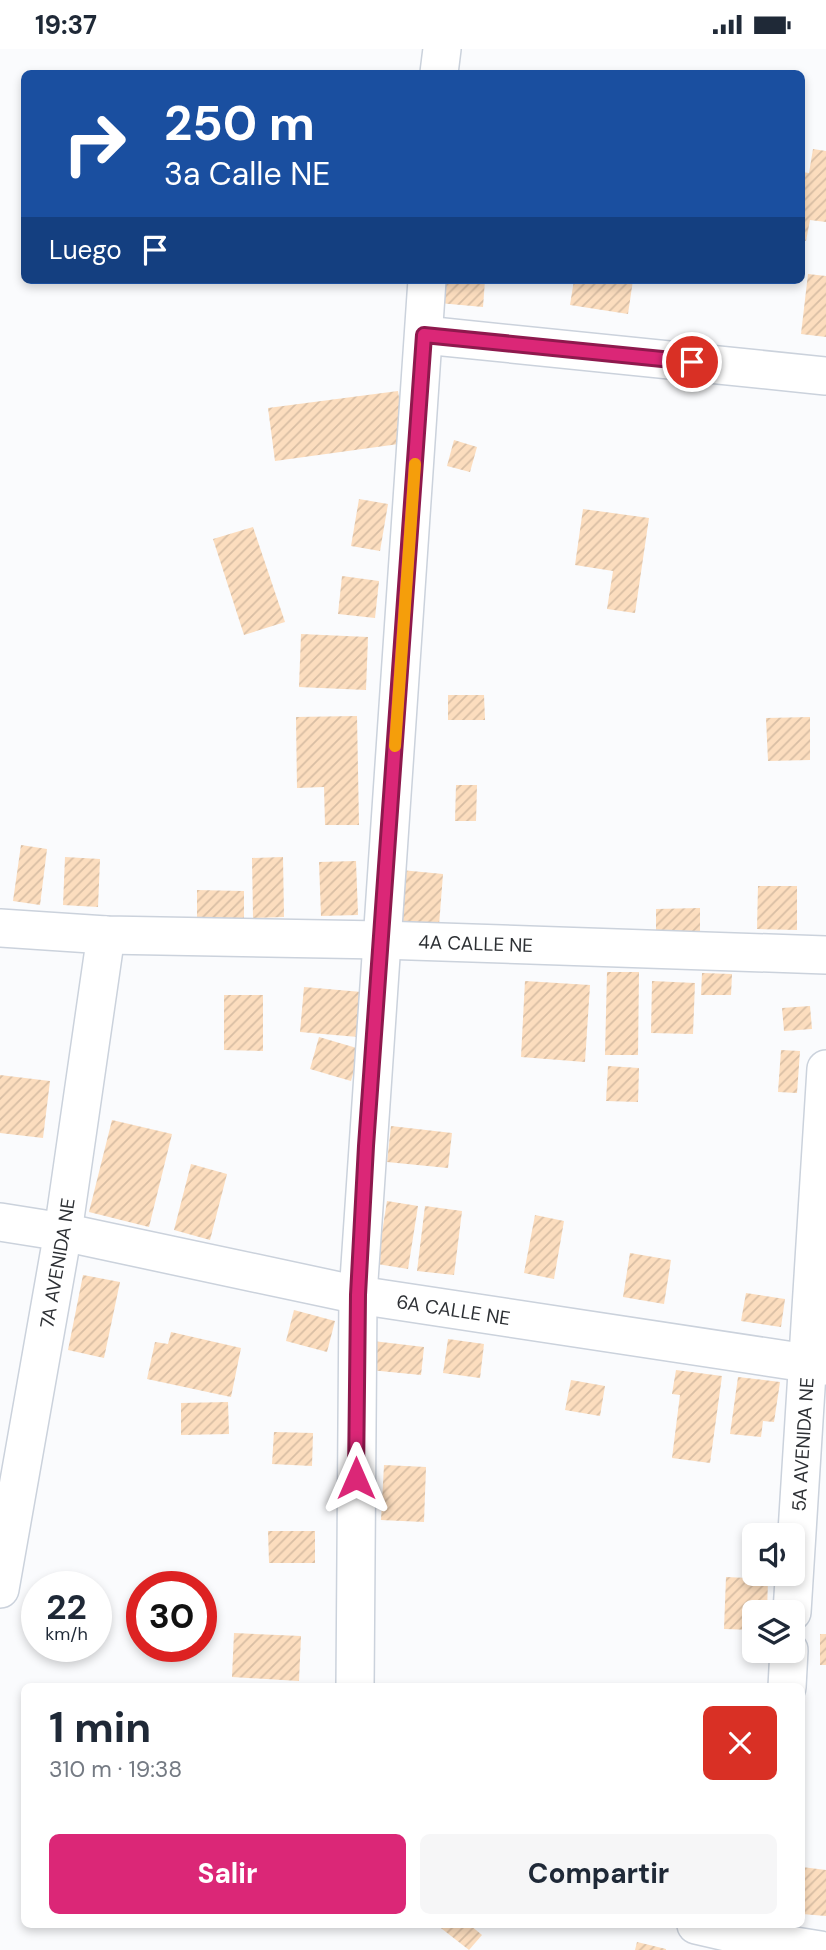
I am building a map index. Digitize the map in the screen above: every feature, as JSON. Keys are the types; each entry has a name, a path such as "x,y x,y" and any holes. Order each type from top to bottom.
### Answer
{"street":[{"path":"439,70 442,49"},
{"path":"355,1683 358,1295 427,284"},
{"path":"424,335 826,376"},
{"name":"4A CALLE NE","path":"0,928 106,935 381,940 826,955"},
{"name":"7A AVENIDA NE","path":"0,1589 63,1233 106,935"},
{"name":"5A AVENIDA NE","path":"793,1600 818,1364 826,1069"},
{"name":"6A CALLE NE","path":"0,1222 358,1295 818,1364"},
{"path":"787,1683 788,1663"},
{"path":"712,1928 820,1950"}],"building":[{"path":"813,149 826,151 826,222 810,220 806,241 805,172 809,173"},
{"path":"808,274 826,276 826,337 801,334"},
{"path":"441,284 485,284 483,307 439,303"},
{"path":"573,284 632,284 628,314 570,305"},
{"path":"398,391 406,443 275,461 268,408"},
{"path":"454,440 477,447 470,472 447,466"},
{"path":"359,499 388,504 380,551 351,546"},
{"path":"583,509 649,518 635,613 607,609 613,571 575,565"},
{"path":"253,527 285,622 244,635 213,539"},
{"path":"342,576 379,581 375,618 338,614"},
{"path":"301,634 368,637 366,690 299,687"},
{"path":"448,695 484,695 485,720 448,720"},
{"path":"357,716 359,825 325,825 324,787 297,788 296,717"},
{"path":"810,717 810,760 768,761 766,718"},
{"path":"456,785 477,785 476,821 455,821"},
{"path":"21,845 47,849 40,905 13,901"},
{"path":"65,857 100,859 98,907 63,905"},
{"path":"283,857 284,917 253,918 252,858"},
{"path":"356,861 358,915 321,916 319,862"},
{"path":"401,870 443,874 438,938 396,935"},
{"path":"758,886 797,886 797,930 757,929"},
{"path":"197,890 244,891 244,923 197,923"},
{"path":"700,908 700,937 656,938 656,909"},
{"path":"607,972 639,972 638,1055 605,1055"},
{"path":"702,973 732,974 731,995 701,995"},
{"path":"525,981 590,985 585,1062 521,1057"},
{"path":"652,981 695,983 693,1034 651,1033"},
{"path":"304,987 362,992 358,1037 300,1032"},
{"path":"224,995 263,995 263,1051 224,1050"},
{"path":"810,1006 812,1029 784,1031 782,1008"},
{"path":"319,1037 360,1049 351,1081 310,1069"},
{"path":"781,1050 800,1051 797,1093 778,1092"},
{"path":"608,1066 639,1068 638,1102 606,1101"},
{"path":"0,1075 50,1081 43,1138 0,1133"},
{"path":"112,1120 172,1134 149,1227 89,1212"},
{"path":"391,1126 452,1133 448,1168 387,1162"},
{"path":"191,1164 227,1174 210,1240 174,1230"},
{"path":"387,1201 418,1206 408,1269 377,1264"},
{"path":"425,1206 462,1211 454,1275 417,1271"},
{"path":"535,1215 564,1221 554,1279 524,1273"},
{"path":"630,1253 671,1260 664,1304 623,1297"},
{"path":"83,1275 120,1282 104,1358 68,1350"},
{"path":"746,1293 785,1299 781,1327 741,1321"},
{"path":"294,1310 335,1321 327,1352 286,1341"},
{"path":"171,1332 241,1348 231,1397 147,1379 155,1342 168,1344"},
{"path":"448,1339 484,1344 480,1378 443,1373"},
{"path":"373,1341 424,1347 421,1375 370,1370"},
{"path":"676,1370 722,1376 710,1463 672,1458 680,1395 672,1394"},
{"path":"738,1377 780,1382 774,1422 763,1421 761,1437 730,1434"},
{"path":"571,1380 605,1386 600,1416 565,1410"},
{"path":"228,1402 229,1434 181,1435 181,1403"},
{"path":"274,1432 313,1433 312,1466 272,1464"},
{"path":"384,1465 426,1467 424,1522 381,1520"},
{"path":"268,1531 315,1531 315,1563 269,1563"},
{"path":"726,1577 742,1578 742,1586 768,1586 767,1600 742,1600 742,1630 724,1629"},
{"path":"234,1633 301,1636 299,1681 232,1677"},
{"path":"820,1634 826,1634 826,1665 820,1665"},
{"path":"805,1867 826,1870 826,1916 805,1914"},
{"path":"441,1928 474,1928 482,1935 469,1950"},
{"path":"637,1942 666,1949 666,1950 635,1950"}],"slow traffic":[{"path":"395,746 415,464"}],"route":[{"path":"356,1478 358,1295 366,1146 424,335 692,362"}]}
